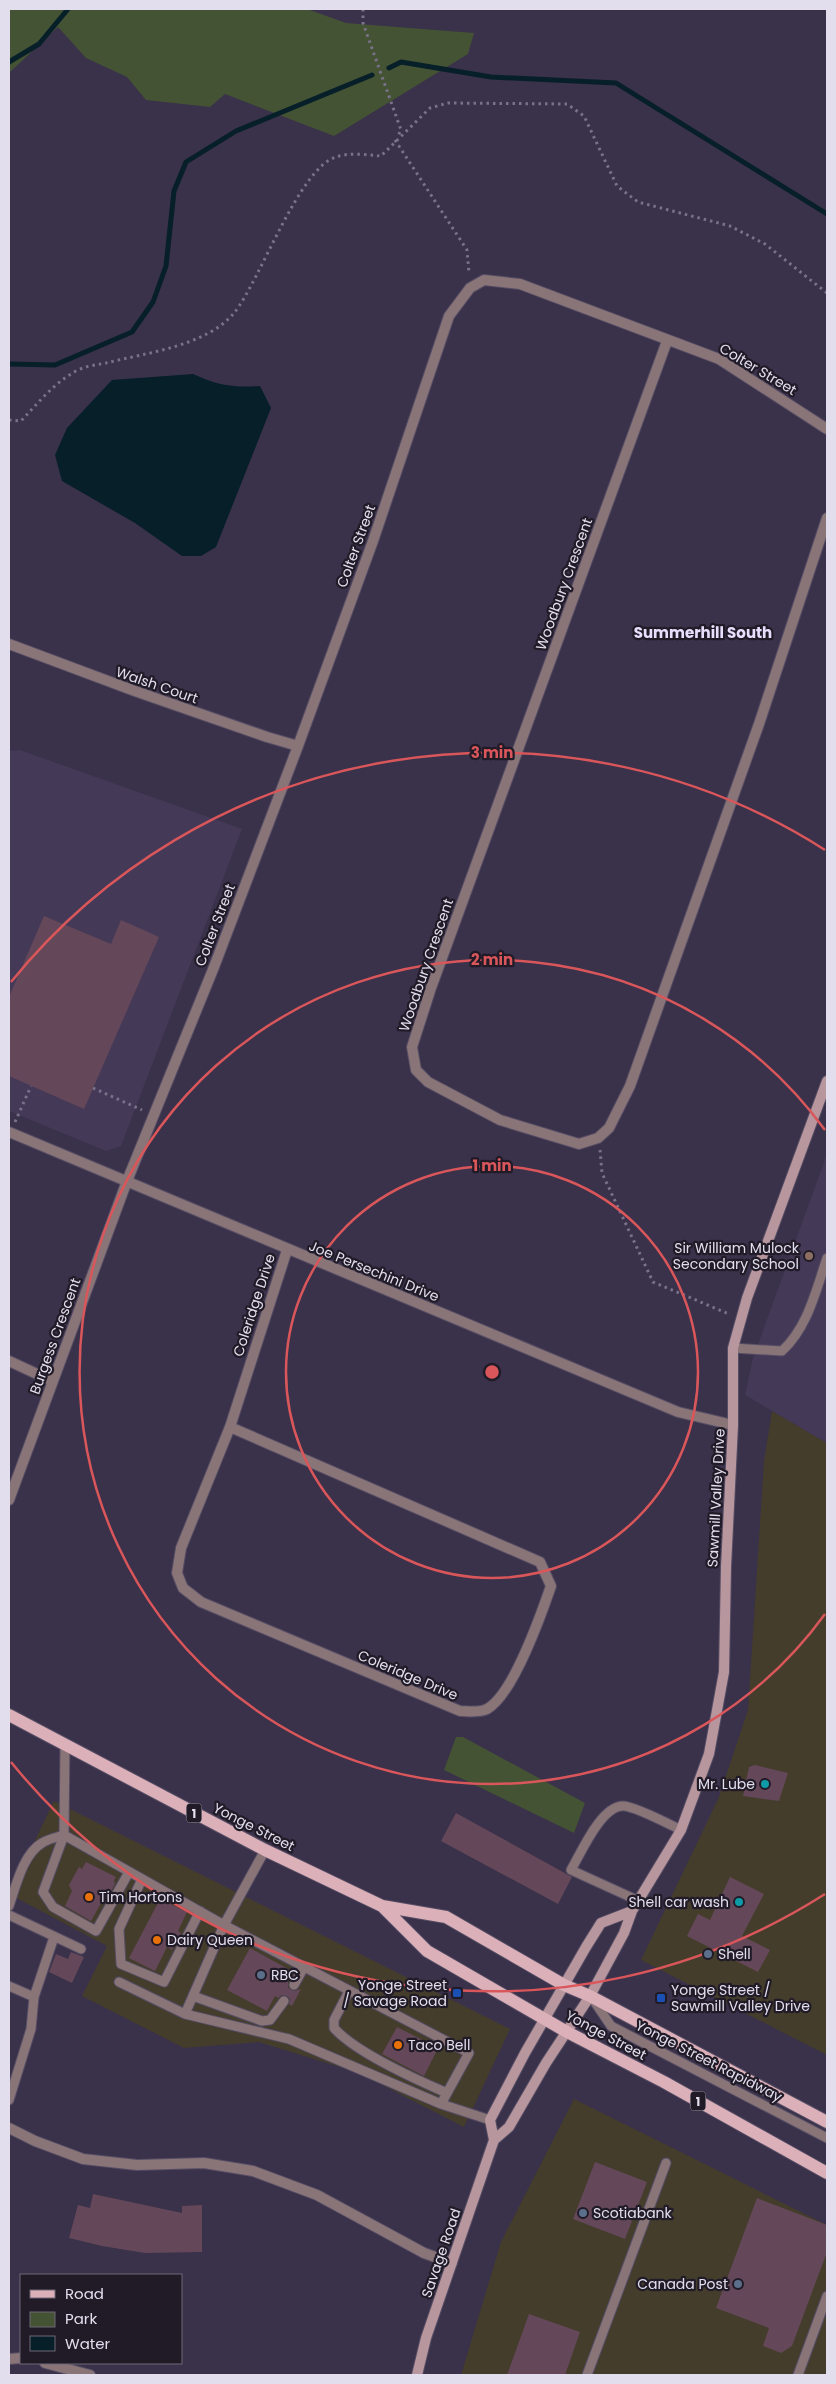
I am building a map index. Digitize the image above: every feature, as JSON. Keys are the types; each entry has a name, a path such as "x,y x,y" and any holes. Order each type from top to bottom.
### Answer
{"main road":[{"name":"Yonge Street","path":"9,1715 266,1850 382,1906 446,1917 564,1985 590,1996 827,2122"},
{"name":"Yonge Street","path":"382,1906 427,1951 567,2032 664,2082 827,2173"}],"street":[{"name":"Colter Street","path":"128,1181 214,967 298,746 373,541 449,316 470,288 484,280 520,284 719,359 827,429"},
{"name":"Woodbury Crescent","path":"598,1138 579,1144 500,1120 428,1082 416,1070 412,1046 438,970 668,341"},
{"path":"598,1138 609,1128 630,1086 760,724 827,518"},
{"name":"Walsh Court","path":"9,644 132,690 298,746"},
{"name":"Sawmill Valley Drive","path":"567,2032 590,1996 624,1933 632,1911 681,1830 709,1754 724,1672 734,1348 747,1298 827,1082"},
{"name":"Joe Persechini Drive","path":"10,1132 287,1250 678,1412 733,1425"},
{"name":"Burgess Crescent","path":"9,1500 128,1181"},
{"name":"Coleridge Drive","path":"230,1427 540,1562 551,1586 513,1679 496,1702 486,1710 460,1711 202,1602 183,1588 177,1573 181,1548 230,1427 287,1250"},
{"path":"9,1361 52,1381"},
{"path":"494,2140 490,2120 544,2019 601,1923 632,1911"},
{"name":"Savage Road","path":"417,2375 426,2338 494,2140 509,2127 546,2063 567,2032"},
{"path":"9,2128 34,2141 83,2159 137,2165 204,2163 253,2171 317,2195 424,2253 452,2263"},
{"path":"49,2364 90,2375"}],"lane":[{"path":"734,1348 782,1351 795,1340 806,1317 827,1258"},
{"path":"65,1744 64,1834 42,1892 52,1907 96,1931 129,1872"},
{"path":"639,1901 571,1870 599,1822 613,1807 625,1806 681,1830"},
{"path":"64,1834 224,1925 469,2053 441,2104"},
{"path":"9,1906 24,1866 33,1849 43,1842 64,1834"},
{"path":"185,2014 224,1925 266,1850"},
{"path":"142,1879 119,1929 121,1964 164,1982 200,1911"},
{"path":"9,1915 81,1949"},
{"path":"9,2100 30,2029 34,1997 54,1937"},
{"path":"294,1985 304,1967"},
{"path":"119,1982 185,2014 289,2039 441,2104 490,2120"},
{"path":"9,1986 34,1997"},
{"path":"349,1991 334,2020 334,2028 340,2035 382,2062 447,2093"},
{"path":"193,1996 262,2021 270,2020 284,2001"},
{"name":"Yonge Street Rapidway","path":"590,1996 611,2026 827,2138"},
{"path":"587,2375 666,2162"},
{"path":"798,2375 827,2296"}],"path":[{"path":"363,9 363,23 401,130 395,140"},
{"path":"9,420 21,421 57,383 78,370 181,344 214,331 234,312 292,208 315,171 335,157 357,154 381,156 395,140 430,108 448,103 567,104 584,116 617,186 638,202 730,226 765,244 827,293"},
{"path":"395,140 467,250 470,288"},
{"path":"10,1132 30,1086"},
{"path":"93,1088 154,1116"},
{"path":"598,1138 602,1173 652,1282 742,1319"}],"shaded area":[{"path":"20,750 242,829 121,1146 106,1151 9,1111 9,751"},
{"name":"Sir William Mulock Secondary School","path":"827,1154 827,1443 745,1395 753,1358"},
{"path":"772,1411 827,1443 827,2055 641,1960 719,1797 748,1710 764,1461"},
{"path":"54,1801 510,2029 464,2127 359,2073 259,2042 184,2048 82,1996 107,1946 9,1894"},
{"path":"574,2099 827,2225 827,2375 461,2375 501,2242"}],"green space":[{"path":"9,9 307,9 346,23 474,33 468,54 334,136 225,94 210,107 146,100 127,77 86,58 58,27 9,73"},
{"path":"456,1737 463,1737 585,1803 574,1833 444,1770"}],"water":[{"path":"193,374 225,385 242,387 260,386 271,408 216,547 201,556 182,556 135,523 62,481 55,455 67,428 112,380"}],"building":[{"path":"44,916 111,944 121,920 159,937 84,1109 9,1076 9,997"},
{"name":"Mr. Lube","path":"755,1765 788,1773 779,1801 743,1796 749,1767"},
{"path":"456,1813 572,1877 558,1904 441,1841"},
{"name":"Tim Hortons","path":"86,1862 116,1877 114,1880 115,1884 104,1904 101,1903 91,1921 65,1906 72,1891 69,1885 79,1867 82,1869"},
{"path":"730,1877 764,1894 742,1936 770,1950 758,1972 687,1936 698,1914 710,1920"},
{"name":"Dairy Queen","path":"160,1899 187,1912 178,1931 181,1933 172,1950 167,1947 155,1971 129,1958"},
{"name":"RBC","path":"250,1948 290,1970 284,1980 288,1982 288,1988 294,1991 301,1989 292,2006 289,2004 290,1999 287,1996 282,1995 278,1998 275,1996 267,2011 227,1990"},
{"path":"71,1952 84,1957 72,1983 49,1972 56,1954 68,1959"},
{"path":"397,2027 438,2048 424,2076 382,2054"},
{"path":"595,2162 647,2182 625,2239 573,2219"},
{"path":"93,2194 182,2213 182,2206 202,2205 202,2252 145,2253 69,2238 78,2205 90,2208"},
{"path":"757,2198 827,2225 827,2252 792,2346 781,2353 763,2346 769,2328 716,2308"},
{"path":"529,2314 580,2332 565,2375 507,2375"}],"waterway":[{"path":"9,62 39,44 68,9"},
{"path":"389,68 401,62 491,77 616,83 827,214"},
{"path":"9,364 55,365 132,332 153,302 166,266 174,191 186,162 236,131 372,75"}],"place":[{"name":"Sir William Mulock Secondary School","path":"809,1256"},
{"name":"Mr. Lube","path":"765,1784"},
{"name":"Tim Hortons","path":"89,1897"},
{"name":"Shell car wash","path":"739,1902"},
{"name":"Dairy Queen","path":"157,1940"},
{"name":"Shell","path":"708,1954"},
{"name":"RBC","path":"261,1975"},
{"name":"Yonge Street / Savage Road","path":"457,1993"},
{"name":"Yonge Street / Sawmill Valley Drive","path":"661,1998"},
{"name":"Taco Bell","path":"398,2045"},
{"name":"Scotiabank","path":"583,2213"},
{"name":"Canada Post","path":"738,2284"}],"district":[{"name":"Summerhill South","path":"703,632"}]}
